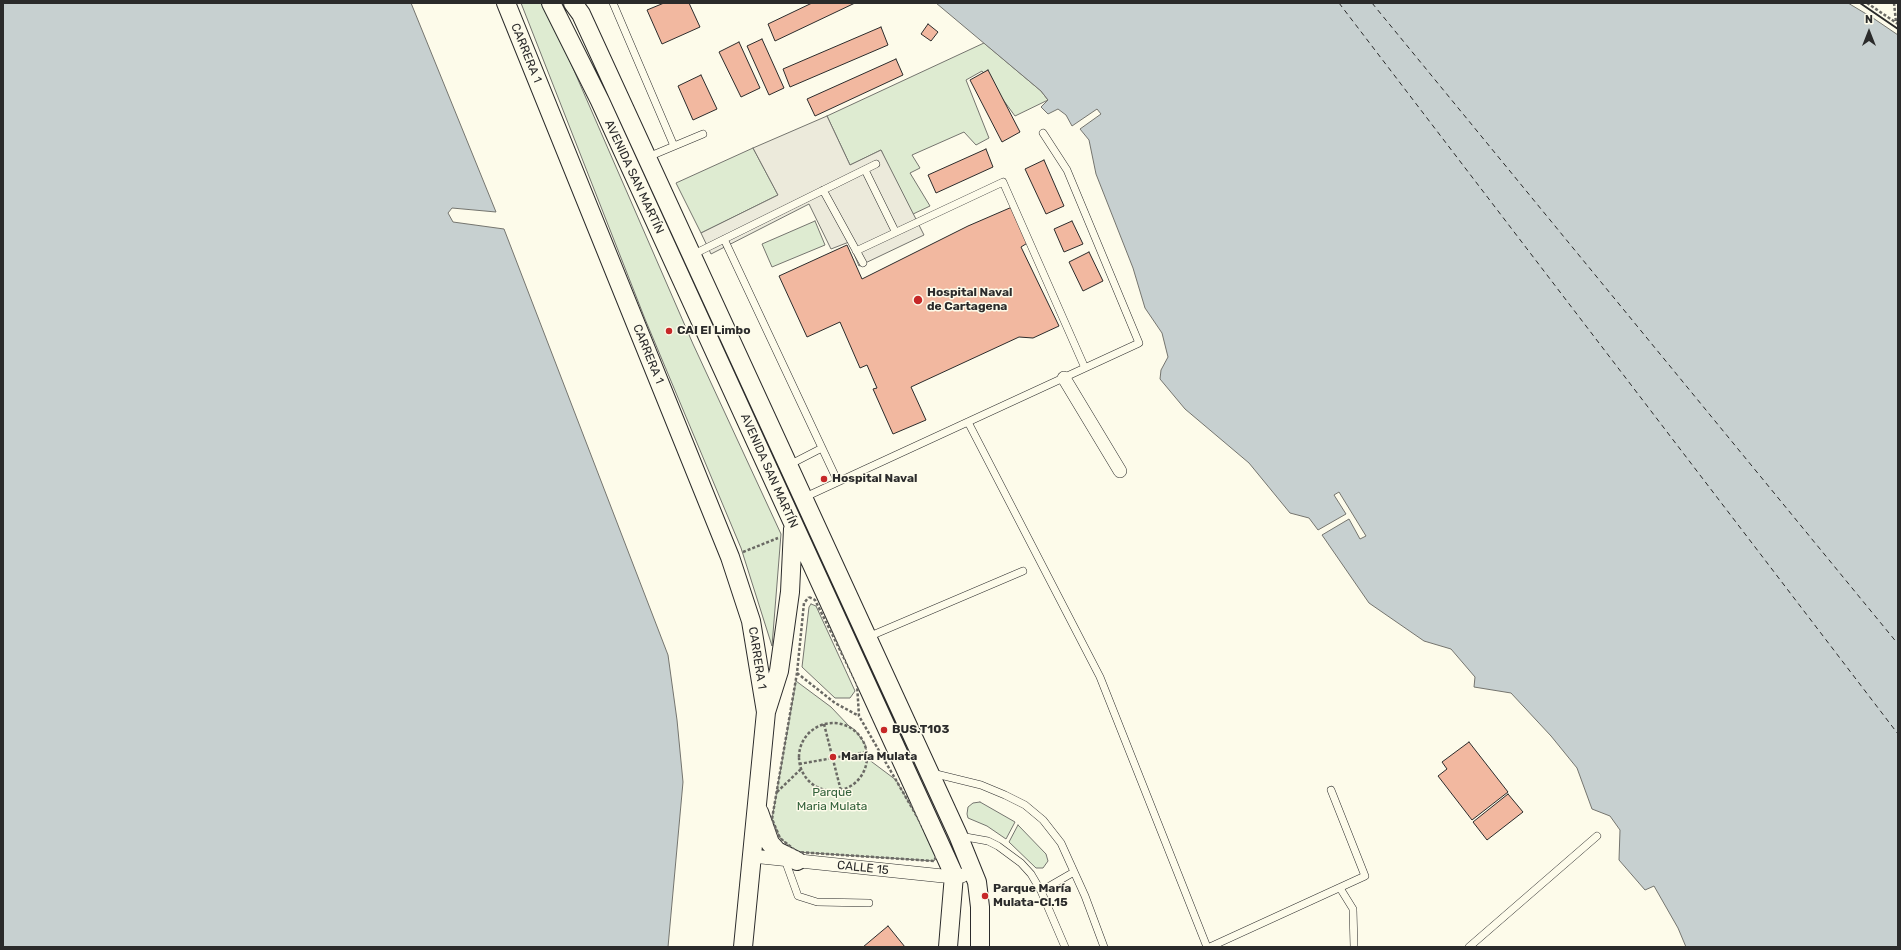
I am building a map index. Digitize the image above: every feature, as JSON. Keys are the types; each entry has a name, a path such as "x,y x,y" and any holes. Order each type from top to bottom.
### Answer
{"main road":[{"name":"CARRERA 1","path":"506,3 730,557 751,621 766,712"},
{"name":"AVENIDA SAN MARTÍN","path":"551,3 600,101 789,530 954,875 948,947"},
{"name":"AVENIDA SAN MARTÍN","path":"577,7 958,835 977,882 980,907 980,947"},
{"name":"CARRERA 1","path":"743,947 758,807 766,712 779,671 790,592 789,530 804,498"},
{"path":"758,807 770,843 777,851 791,861"}],"street":[{"path":"1064,378 1120,471"},
{"name":"CALLE 15","path":"752,856 943,876 962,876 972,870"}],"lane":[{"path":"613,3 674,146"},
{"path":"804,498 1139,343 1067,170 1043,133"},
{"path":"646,157 703,134"},
{"path":"692,255 876,164"},
{"path":"865,170 895,231"},
{"path":"856,250 1003,182 1085,368"},
{"path":"823,190 863,264"},
{"path":"724,239 838,482"},
{"path":"968,422 1100,677 1207,947"},
{"path":"788,465 822,448"},
{"path":"868,637 1023,571"},
{"path":"930,773 981,785 1025,805 1043,820 1061,843 1104,947"},
{"path":"1210,947 1365,876 1331,790"},
{"path":"958,835 988,841 1003,849 1021,863 1031,874 1041,891 1065,947"},
{"path":"1469,947 1598,836"},
{"path":"791,861 798,896 817,902 869,903"},
{"path":"1041,891 1074,872"},
{"path":"1340,888 1353,909 1354,947"}],"path":[{"path":"1868,3 1897,23"},
{"path":"1894,3 1897,23"},
{"path":"730,557 789,530"},
{"path":"809,597 815,600 857,684 858,716 938,853 934,861 797,852 780,838 772,820 797,673 804,603 809,597"},
{"path":"797,673 835,703 858,716"},
{"path":"838,723 855,730 865,744 867,752 867,766 860,778 854,785 841,791 827,791 820,789 807,780 799,764 800,748 803,740 812,730 824,724 838,723"},
{"path":"824,724 841,791"},
{"path":"799,764 867,752"},
{"path":"777,793 801,769"}],"green space":[{"path":"521,3 541,3 549,13 693,344 781,534 772,646 741,548 645,319"},
{"path":"984,43 1041,91 1048,100 1015,116 982,71 966,80 989,138 976,145 964,132 912,155 920,168 910,173 930,206 911,215 881,150 850,165 827,116"},
{"path":"753,148 778,195 701,233 676,183"},
{"path":"815,221 825,245 772,267 762,244"},
{"path":"811,604 816,606 855,691 850,698 835,698 802,667 809,607"},
{"name":"Parque Maria Mulata","path":"796,681 831,707 849,726 855,730 865,744 868,759 896,780 938,853 934,861 797,852 780,838 772,819"},
{"path":"980,802 1015,822 1006,839 987,826 968,818 968,807 973,803"},
{"path":"1018,825 1046,854 1048,861 1043,868 1036,868 1009,842"}],"shaded area":[{"path":"3,3 411,3 496,212 452,208 448,213 453,222 504,229 668,655 677,720 683,782 668,947 3,947"},
{"path":"936,3 1848,3 1898,35 1898,947 1686,947 1678,928 1654,886 1645,890 1619,860 1620,830 1610,816 1592,809 1577,768 1551,736 1511,693 1474,687 1475,677 1451,649 1424,641 1369,603 1322,535 1349,519 1360,539 1366,536 1339,492 1334,495 1346,514 1318,530 1309,518 1290,513 1249,463 1185,409 1160,379 1161,370 1168,357 1162,333 1145,308 1133,268 1096,174 1089,140 1080,129 1101,114 1097,109 1072,126 1066,115 1058,109 1048,114 1041,107 1048,100 1041,91"},
{"path":"827,116 850,165 881,150 924,235 859,266 849,242 831,249 809,204 711,254 701,233 778,195 753,148"}],"building":[{"path":"664,3 689,3 700,27 662,44 647,10"},
{"path":"812,3 855,3 775,41 768,24"},
{"path":"928,24 938,32 931,41 921,34"},
{"path":"881,27 888,45 790,87 783,69"},
{"path":"762,39 784,88 769,95 747,46"},
{"path":"739,42 760,88 741,97 719,52"},
{"path":"896,59 903,75 815,116 807,99"},
{"path":"988,70 1020,132 1002,142 970,80"},
{"path":"701,75 717,109 693,120 678,86"},
{"path":"986,149 993,167 936,193 928,175"},
{"path":"1044,160 1064,206 1046,214 1025,169"},
{"name":"Hospital Naval de Cartagena","path":"1012,207 1029,242 1021,247 1059,326 1033,338 1019,337 911,387 926,420 893,434 873,389 877,388 867,365 860,368 840,322 807,337 779,276 847,245 862,279 968,226"},
{"path":"1072,221 1083,244 1064,252 1054,229"},
{"path":"1089,252 1103,281 1083,291 1069,262"},
{"path":"1469,742 1508,792 1472,820 1438,776 1447,769 1442,762"},
{"path":"1508,794 1523,812 1487,840 1473,822"},
{"path":"888,926 905,947 863,947"}],"ferry route":[{"path":"1339,3 1898,734"},
{"path":"1372,3 1898,644"}],"wall":[{"path":"1860,3 1898,29"}],"place":[{"name":"Hospital Naval de Cartagena","path":"918,300"},
{"name":"CAI El Limbo","path":"669,331"},
{"name":"Hospital Naval","path":"824,479"},
{"name":"BUS.T103","path":"884,730"},
{"name":"María Mulata","path":"833,757"},
{"name":"Parque María Mulata-Cl.15","path":"985,896"}]}
